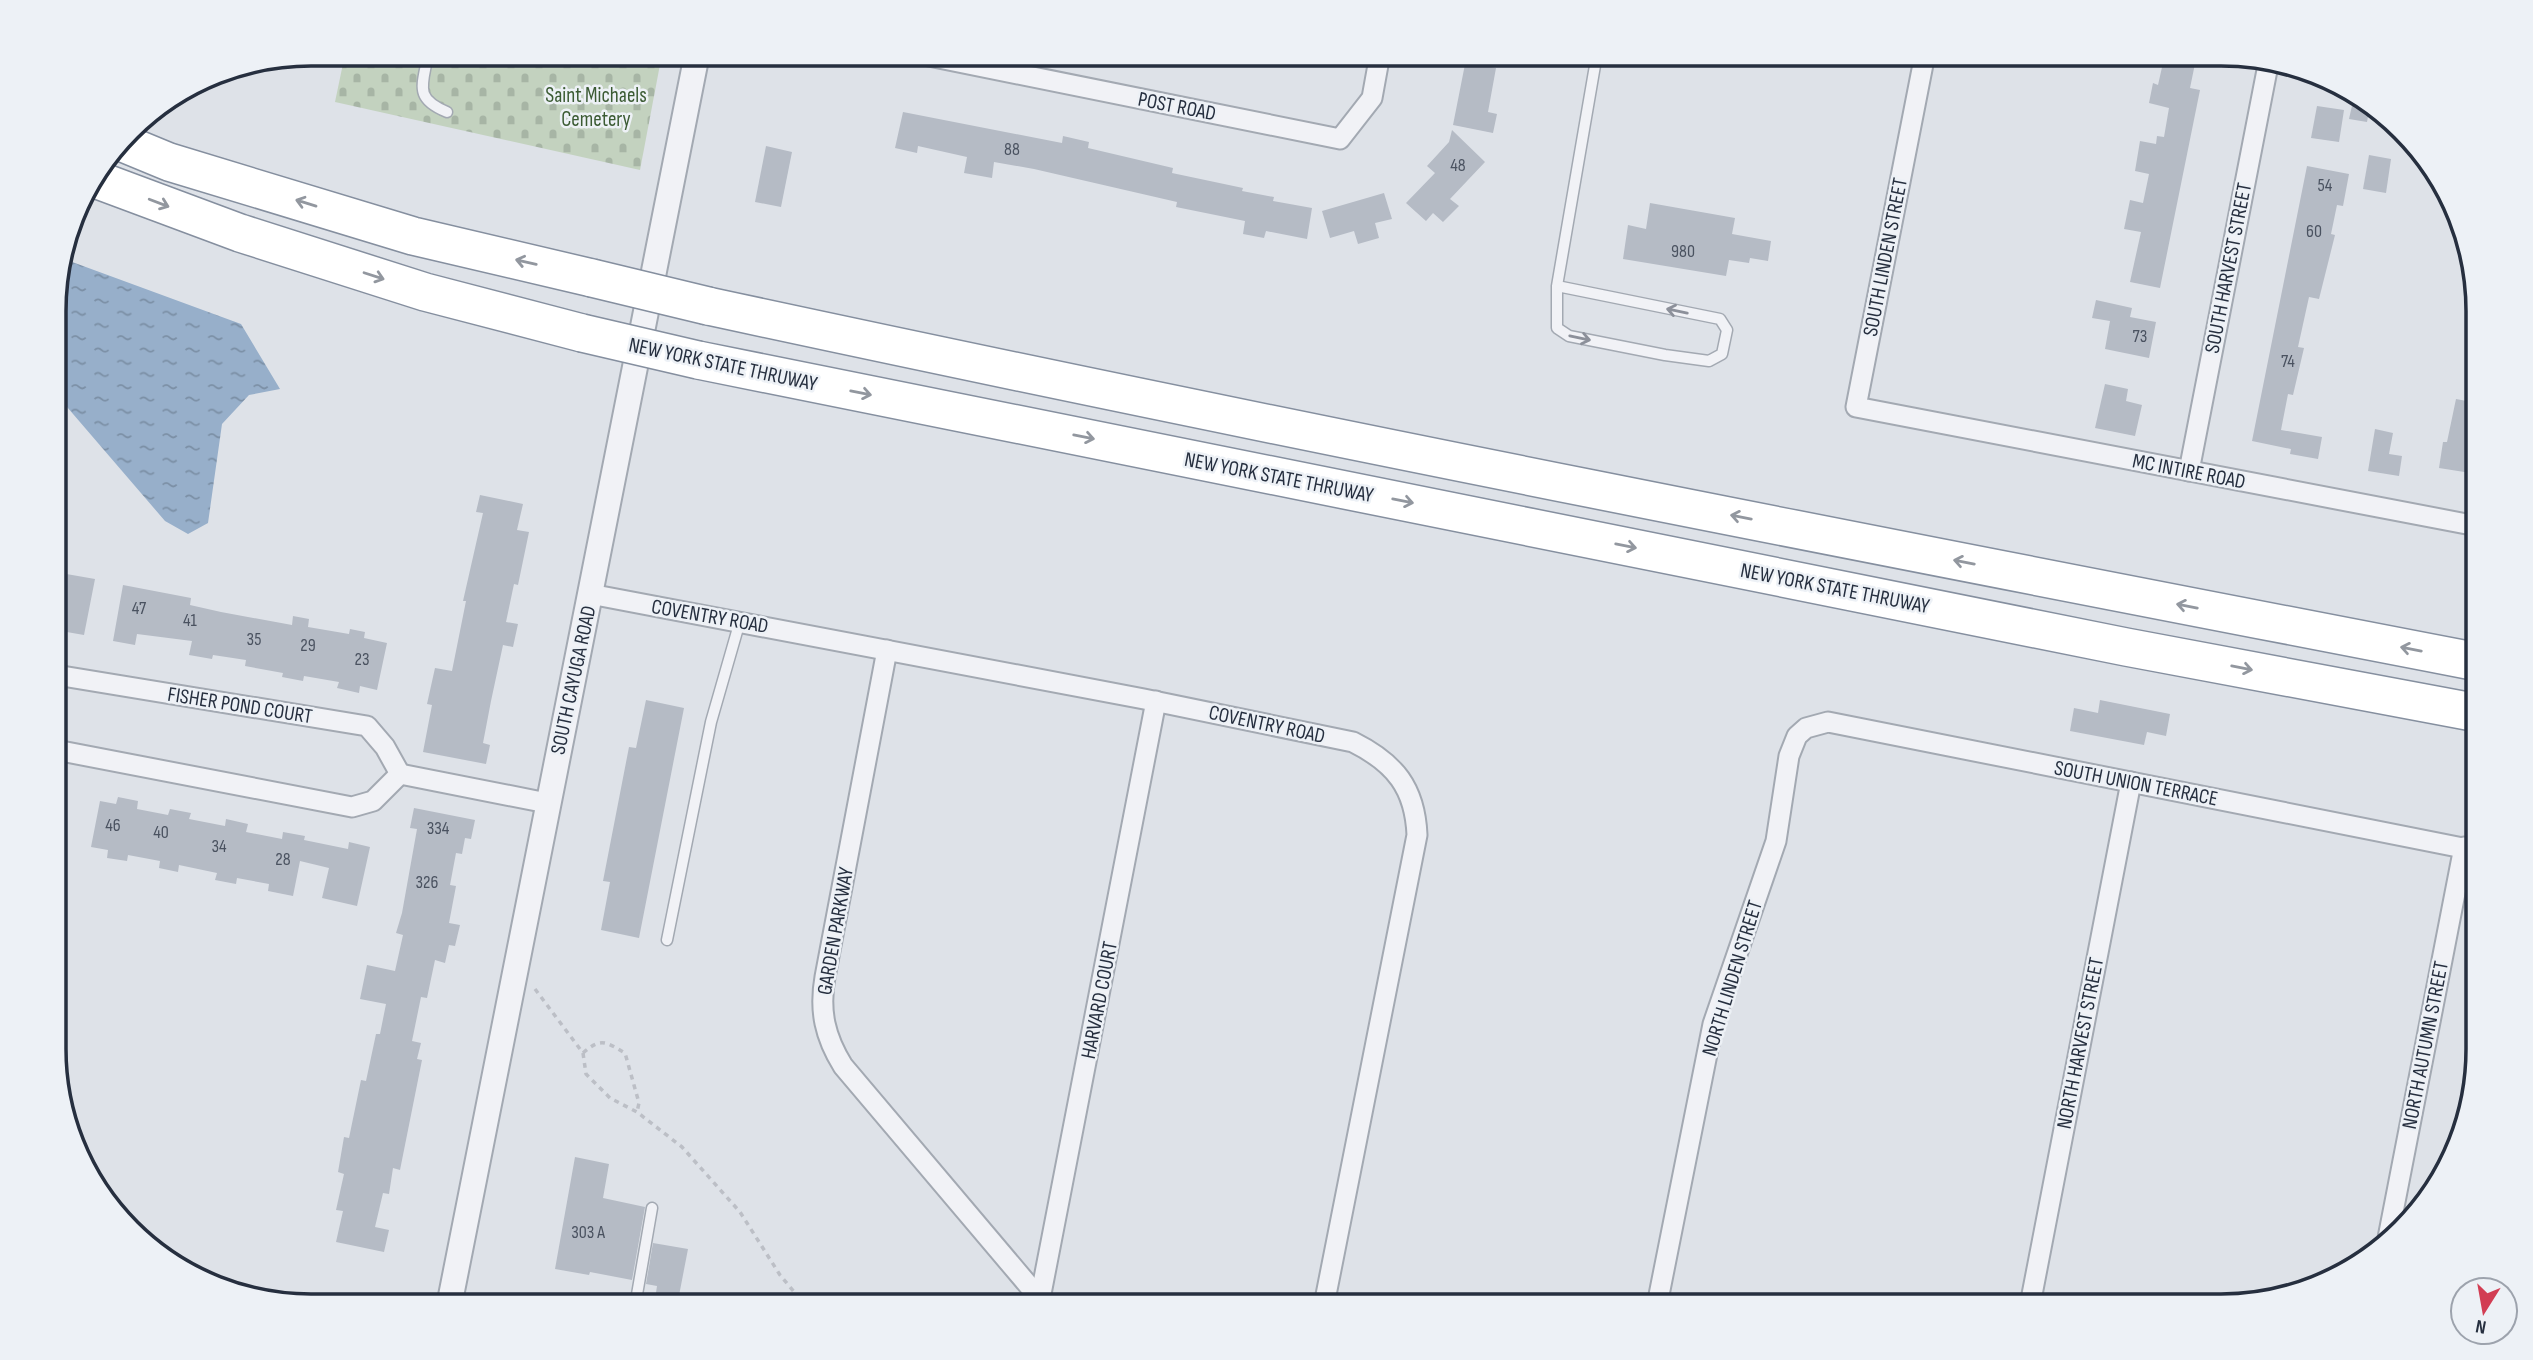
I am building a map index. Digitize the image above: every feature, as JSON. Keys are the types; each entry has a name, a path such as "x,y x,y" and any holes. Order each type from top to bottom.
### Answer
{"highway":[{"path":"131,146 169,162 413,236 708,306 1146,398 2466,660"},
{"name":"NEW YORK STATE THRUWAY","path":"104,182 240,233 425,292 698,360 2113,644 2466,711"}],"street":[{"name":"POST ROAD","path":"982,67 1340,139 1371,98 1377,66"},
{"name":"SOUTH LINDEN STREET","path":"1908,417 1856,407 1923,66"},
{"name":"SOUTH CAYUGA ROAD","path":"451,1294 694,67"},
{"name":"SOUTH HARVEST STREET","path":"2189,471 2267,71"},
{"name":"MC INTIRE ROAD","path":"1908,417 2466,525"},
{"name":"COVENTRY ROAD","path":"590,594 1156,701 1353,742 1374,752 1391,767 1412,800 1417,835 1326,1293"},
{"name":"GARDEN PARKWAY","path":"887,650 821,999 824,1024 830,1044 843,1066 1036,1294"},
{"name":"FISHER POND COURT","path":"66,677 367,726 385,747 400,775"},
{"name":"HARVARD COURT","path":"1045,1294 1156,701"},
{"name":"SOUTH UNION TERRACE","path":"1797,736 1806,728 1828,722 2466,848"},
{"name":"NORTH LINDEN STREET","path":"1659,1293 1713,1024 1776,841 1789,756 1797,736"},
{"path":"66,752 352,807 373,802 400,775 547,803"},
{"name":"NORTH HARVEST STREET","path":"2032,1293 2131,782"},
{"name":"NORTH AUTUMN STREET","path":"2391,1226 2466,872"}],"lane":[{"path":"1557,286 1720,319 1727,330 1722,354 1709,361 1665,355 1569,336 1557,328 1557,286 1595,66"},
{"path":"426,67 423,94 426,102 447,112"},
{"path":"667,940 711,722 740,621"},
{"path":"637,1294 652,1208"}],"path":[{"path":"517,965 583,1053 586,1074 610,1098 637,1112 682,1147 740,1212 780,1275 796,1294"},
{"path":"583,1053 594,1043 607,1043 625,1053 639,1103 637,1112"}],"green space":[{"name":"Saint Michaels Cemetery","path":"342,67 660,67 640,170 335,102"}],"water":[{"path":"72,262 241,324 280,389 249,395 222,424 208,523 188,534 165,521 67,407 67,296"}],"building":[{"path":"1465,66 1496,68 1488,112 1497,114 1493,133 1453,125"},
{"path":"2162,66 2195,66 2190,88 2200,90 2160,288 2130,282 2141,232 2124,229 2130,200 2143,203 2149,174 2135,171 2140,141 2156,144 2157,136 2164,137 2169,108 2149,103 2153,83 2158,85"},
{"path":"2352,105 2368,116 2367,122 2349,119"},
{"path":"2317,106 2344,110 2339,142 2311,138"},
{"path":"903,112 1062,143 1063,136 1089,142 1088,148 1173,168 1172,173 1243,188 1242,191 1274,197 1273,201 1312,208 1307,239 1266,231 1264,238 1243,234 1245,221 1176,207 1177,202 1034,169 994,162 992,178 964,173 967,157 918,146 917,153 895,148"},
{"path":"1452,130 1485,162 1450,199 1459,206 1443,222 1433,213 1426,221 1406,203 1435,173 1427,166 1449,142"},
{"path":"766,146 792,152 781,207 755,202"},
{"path":"2369,155 2391,159 2386,193 2363,189"},
{"path":"2307,166 2349,174 2343,206 2337,205 2331,234 2335,235 2319,299 2309,297 2298,347 2304,348 2293,395 2288,394 2281,430 2322,437 2318,459 2290,454 2291,449 2252,441"},
{"path":"1384,193 1392,219 1375,223 1379,238 1358,244 1354,231 1330,238 1322,211"},
{"path":"1650,203 1735,218 1732,234 1771,241 1768,261 1750,258 1749,263 1729,260 1726,276 1623,259 1628,225 1646,229"},
{"path":"2096,300 2132,308 2130,317 2156,322 2149,358 2105,349 2110,321 2092,318"},
{"path":"2105,384 2128,389 2126,401 2142,405 2135,436 2095,428"},
{"path":"2456,399 2466,401 2466,472 2439,468 2443,442 2447,442"},
{"path":"2375,429 2393,433 2389,454 2402,456 2399,476 2368,471"},
{"path":"480,495 523,504 517,530 529,532 518,585 514,584 506,622 518,624 513,647 503,645 483,743 490,745 486,764 423,752 432,705 427,704 435,668 452,671 466,601 463,601 483,513 476,512"},
{"path":"67,574 95,579 84,635 67,632"},
{"path":"123,585 191,598 190,605 221,612 292,625 293,616 309,619 308,627 349,634 350,629 365,632 364,638 387,643 377,690 360,686 359,693 337,688 339,682 304,676 303,681 282,677 283,673 245,666 246,660 189,655 192,641 137,634 135,645 113,641"},
{"path":"646,700 684,708 639,938 601,930 610,882 603,881 629,747 636,748"},
{"path":"2100,700 2170,714 2166,736 2147,732 2144,745 2070,731 2074,708 2098,713"},
{"path":"118,797 138,801 137,809 168,815 170,809 191,813 189,819 225,826 226,819 248,824 246,832 282,839 283,832 305,836 304,840 348,849 349,842 370,847 357,906 322,898 329,868 300,861 293,896 268,891 269,884 237,878 236,884 215,880 217,873 179,865 178,872 159,868 160,861 128,855 127,861 107,858 108,850 91,847 100,801 116,804"},
{"path":"414,808 475,820 471,839 465,838 462,854 456,853 450,885 456,886 449,923 460,925 455,946 449,945 445,963 435,960 427,998 421,997 412,1041 421,1043 417,1059 422,1060 400,1170 393,1168 389,1194 383,1193 375,1227 389,1230 384,1252 336,1242 343,1211 336,1210 344,1174 338,1172 344,1137 349,1138 361,1080 366,1081 376,1034 380,1034 386,1004 360,999 367,965 395,971 403,935 396,933 417,829 410,828"},
{"path":"575,1157 609,1164 603,1198 645,1207 632,1280 555,1269"},
{"path":"653,1243 688,1249 679,1294 656,1294 657,1286 646,1284"}]}
